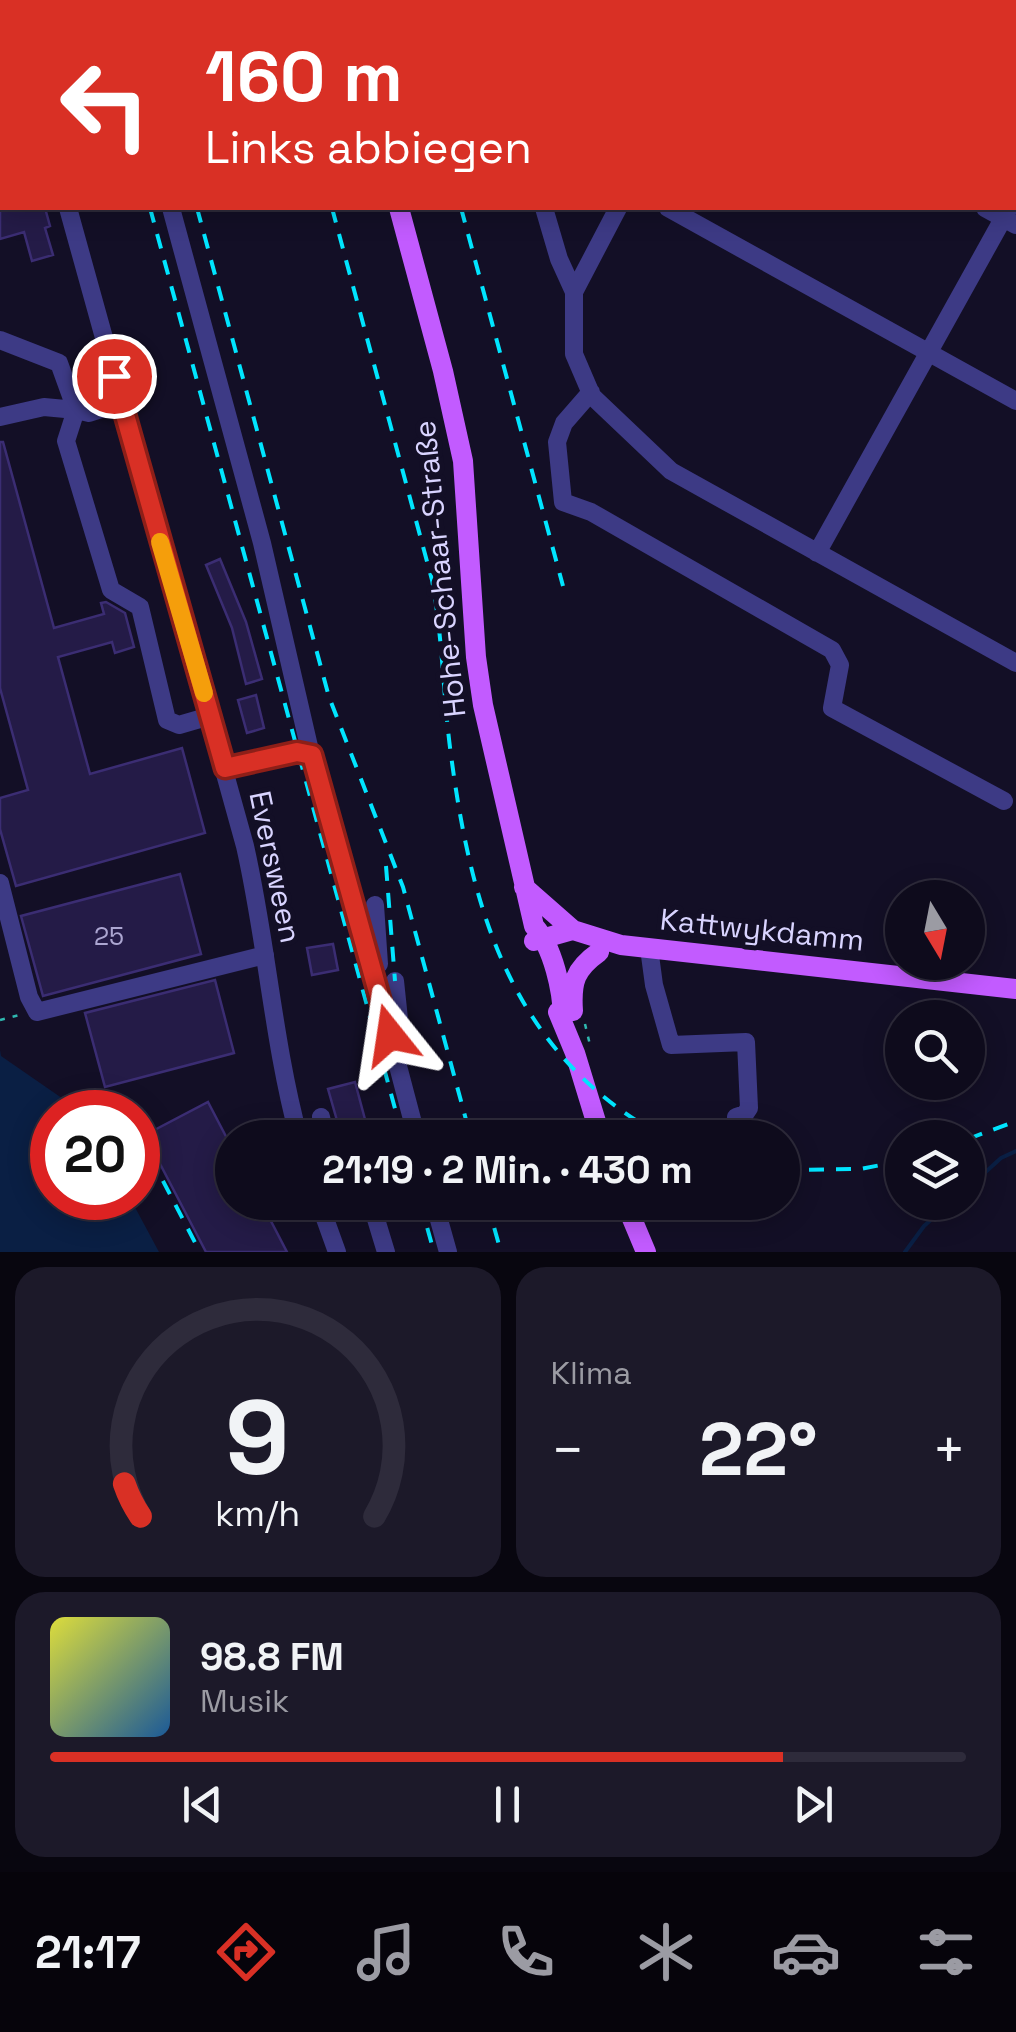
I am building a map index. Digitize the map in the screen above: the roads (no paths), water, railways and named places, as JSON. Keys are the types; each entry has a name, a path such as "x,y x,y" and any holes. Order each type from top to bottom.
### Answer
{"main road":[{"name":"Hohe-Schaar-Straße","path":"400,210 463,461 481,689 522,885 552,1003 576,1053 596,1120"},
{"path":"522,885 573,930 540,945"},
{"name":"Kattwykdamm","path":"573,930 621,945 1016,989"},
{"name":"Kattwykdamm","path":"540,945 599,952 621,945"},
{"path":"576,1053 573,980 582,964 599,952"},
{"path":"633,1220 646,1252"}],"street":[{"name":"Eversween","path":"69,210 252,874 280,1058 295,1120"},
{"path":"172,210 262,543 312,755 413,1120"},
{"path":"545,210 574,292 574,354 590,392 671,471 1016,664"},
{"path":"574,292 617,210"},
{"path":"672,210 1016,401"},
{"path":"817,553 1010,217"},
{"path":"0,340 59,363 76,410 66,441 111,590 140,607 168,720 179,725 210,716"},
{"path":"590,392 564,423 557,442 564,502 591,512 832,650 840,665 832,708 1004,801"},
{"path":"0,417 44,407 89,413 122,404"},
{"path":"225,768 297,752 312,755"},
{"path":"0,883 29,997 37,1012 266,955"},
{"path":"375,905 381,1004"},
{"path":"649,948 654,984 671,1045 746,1042 749,1108 736,1117"},
{"path":"394,981 408,1098"},
{"path":"325,1220 337,1252"},
{"path":"376,1220 386,1252"},
{"path":"439,1220 448,1252"}],"water":[{"path":"0,1050 1,1056 50,1090 30,1090 30,1220 142,1220 159,1252 0,1252"}],"waterway":[{"path":"985,1173 1016,1151"},
{"path":"905,1252 931,1220"}],"railway":[{"path":"151,210 398,1120"},
{"path":"198,210 329,697 403,887 466,1120"},
{"path":"333,210 432,580 460,814 488,925 509,976 537,1023 571,1066 614,1105 638,1120"},
{"path":"462,210 563,586"},
{"path":"386,866 395,981"},
{"path":"985,1133 1016,1121"},
{"path":"800,1170 860,1169 885,1164"},
{"path":"160,1175 200,1252"},
{"path":"425,1220 434,1252"},
{"path":"492,1220 501,1252"}]}
